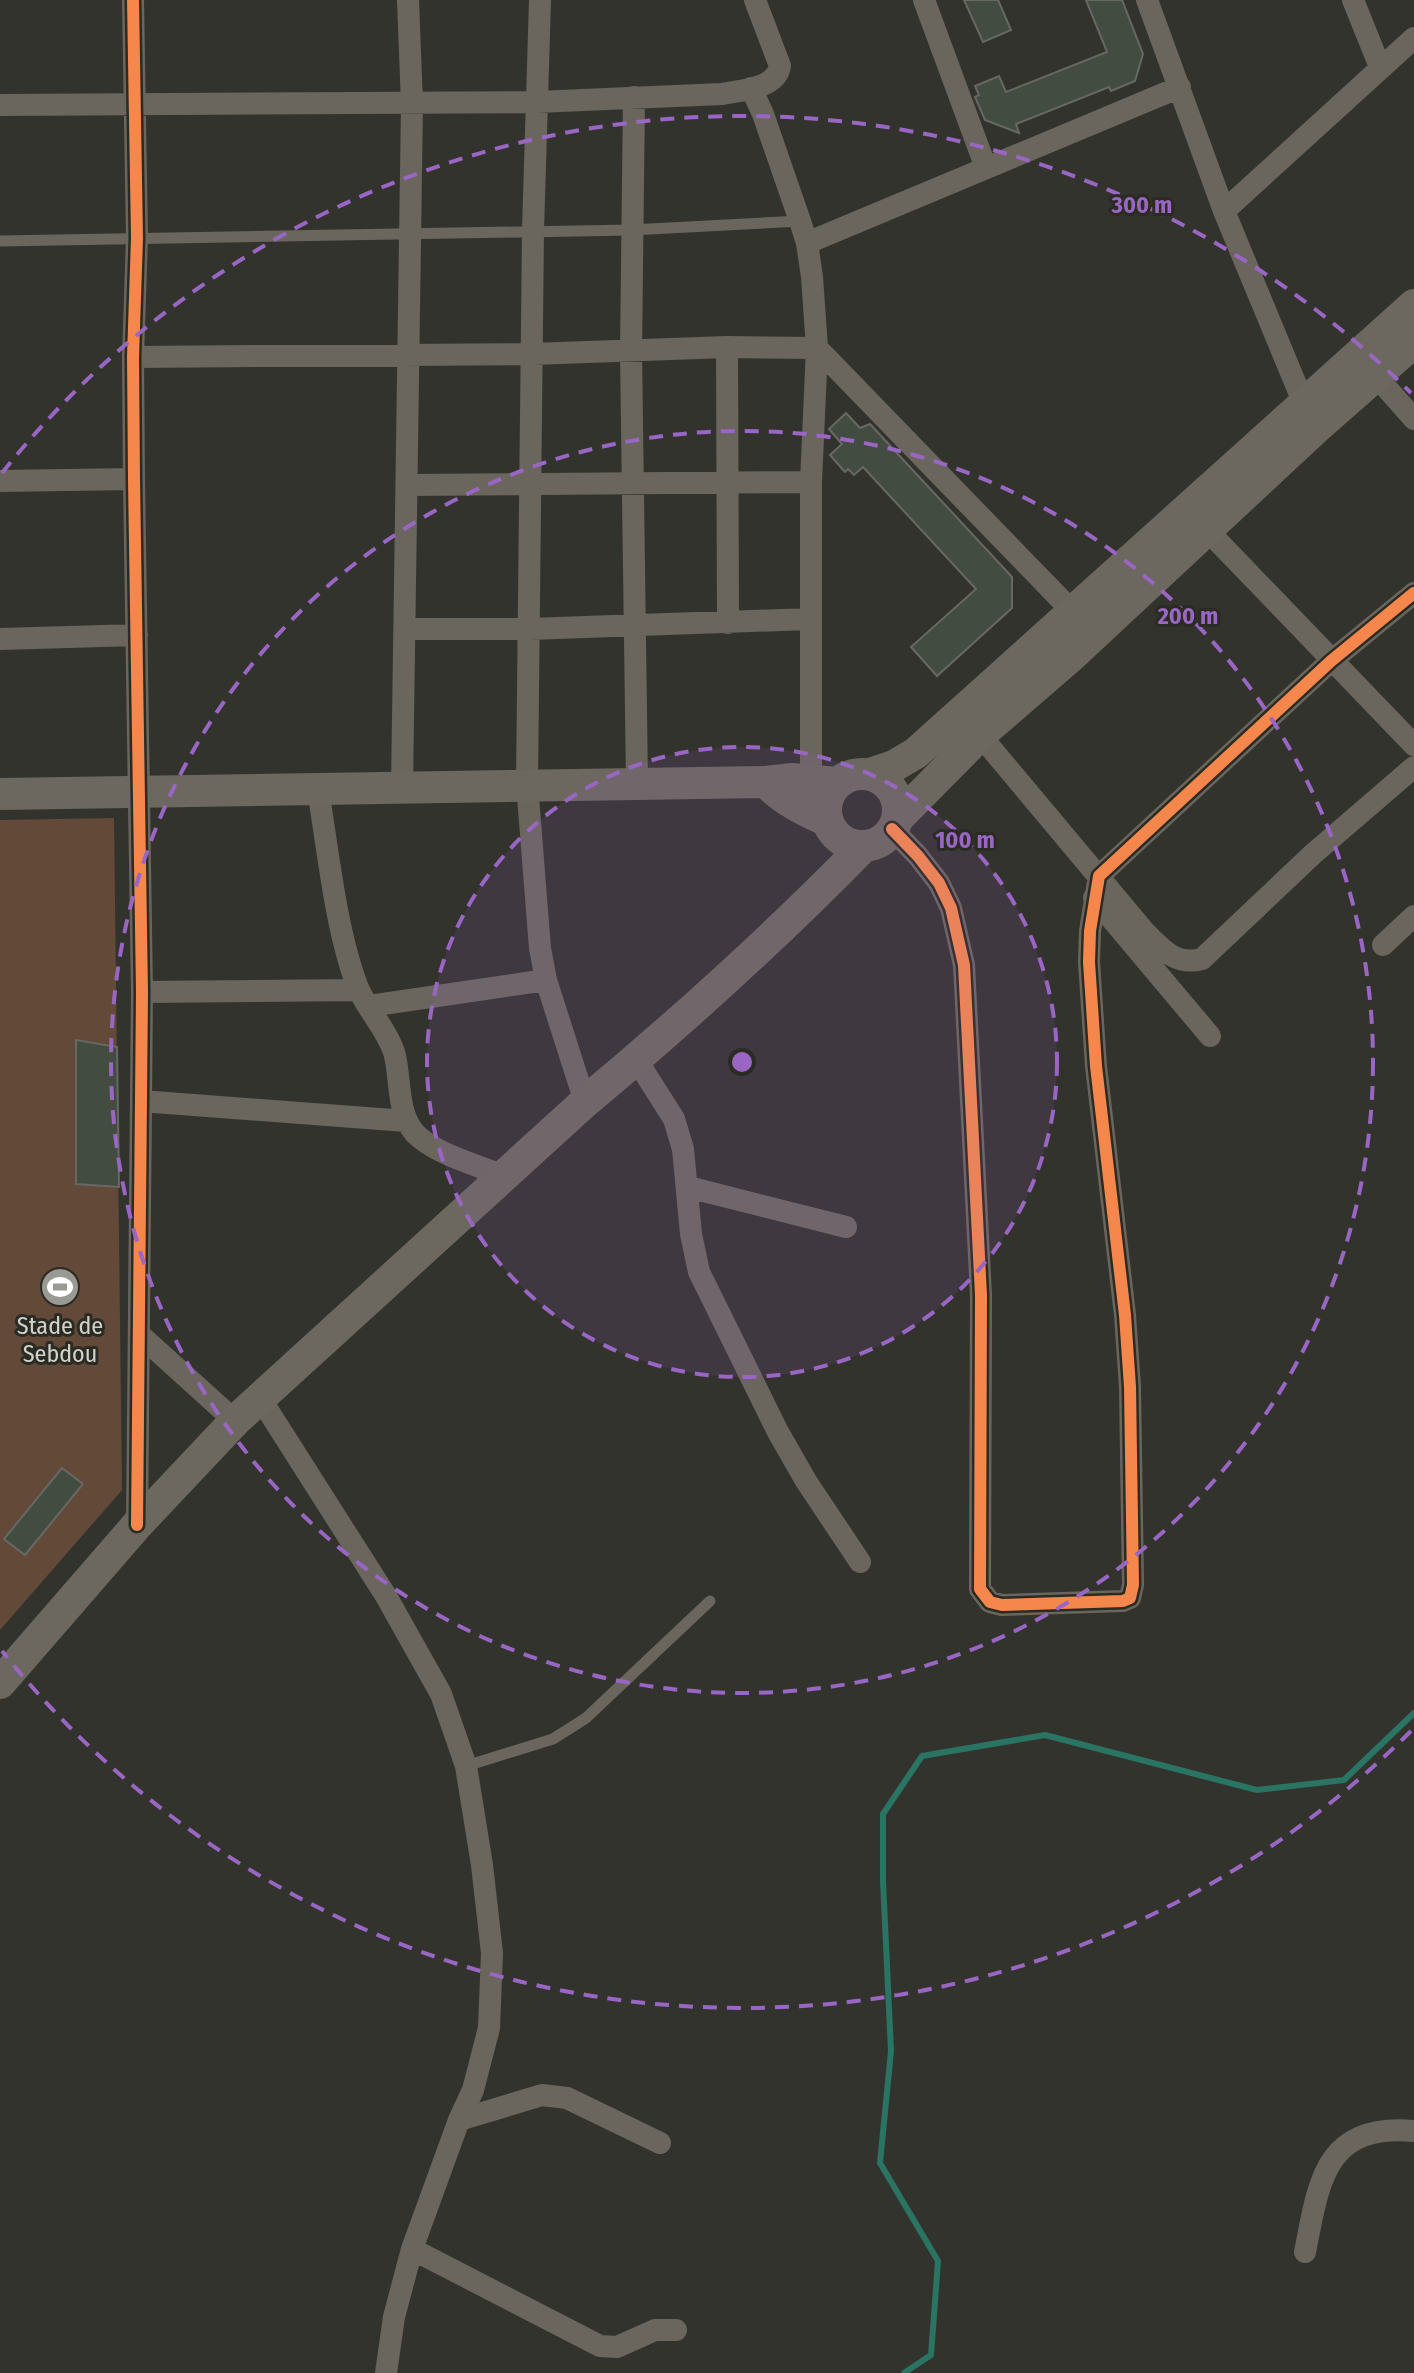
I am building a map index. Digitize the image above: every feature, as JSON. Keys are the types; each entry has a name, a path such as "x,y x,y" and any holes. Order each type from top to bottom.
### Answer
{"main road":[{"path":"0,1683 137,1525 235,1421 636,1059 828,883 864,846 885,838 980,735 1068,659 1207,530 1309,415 1414,305"},
{"path":"0,794 824,781 870,774 894,766 916,753 1072,611 1309,415 1375,375 1414,342"},
{"path":"870,774 890,786 898,807 895,824"},
{"path":"824,781 834,857 828,883"},
{"path":"766,782 801,809 831,826 842,840 864,846"}],"street":[{"path":"133,0 137,238 133,357 134,479 142,992 137,1525"},
{"path":"402,787 412,104 408,0"},
{"path":"540,0 533,231 527,784 534,895 546,980 585,1102"},
{"path":"0,105 412,104 722,94 774,80 780,66 755,0"},
{"path":"924,0 986,168"},
{"path":"1147,0 1224,211 1309,415"},
{"path":"1353,0 1380,67"},
{"path":"1224,211 1414,38"},
{"path":"807,243 1180,87"},
{"path":"751,88 763,114 807,243 817,348 809,619 824,781"},
{"path":"634,97 631,352 637,783"},
{"path":"727,347 728,623"},
{"path":"133,357 817,348 1072,611"},
{"path":"1375,375 1414,419"},
{"path":"0,481 134,479"},
{"path":"408,485 811,482"},
{"path":"1207,530 1414,745"},
{"path":"895,824 939,883 951,908 964,965 981,1295 979,1577 983,1595 990,1602 1002,1605 1123,1601 1132,1593 1130,1387 1124,1301 1091,1000 1090,931 1099,876 1331,661 1414,593"},
{"path":"405,629 530,629 809,619"},
{"path":"0,639 137,635"},
{"path":"980,735 1144,931 1166,953 1184,962 1202,959 1313,854 1414,767"},
{"path":"318,790 342,926 364,998 380,1022 394,1053 406,1121 419,1137 436,1148 504,1176"},
{"path":"1094,898 1210,1036"},
{"path":"1383,945 1414,916"},
{"path":"142,992 364,998 546,980"},
{"path":"636,1059 674,1119 683,1149 691,1234 699,1272 778,1432 806,1481 860,1562"},
{"path":"141,1101 406,1121"},
{"path":"688,1187 846,1227"},
{"path":"140,1335 235,1421"},
{"path":"260,1398 386,1596 441,1694 466,1766 482,1865 492,1953 489,2028 473,2090 412,2249 394,2317 386,2373"},
{"path":"459,2120 542,2095 567,2098 660,2143"},
{"path":"1305,2252 1318,2187 1333,2157 1352,2140 1365,2134 1414,2131"},
{"path":"412,2249 600,2346 617,2347 655,2330 676,2330"}],"lane":[{"path":"0,241 631,230 800,221"},
{"path":"466,1766 553,1739 586,1718 710,1601"}],"shaded area":[{"name":"Stade de Sebdou","path":"114,818 122,1490 0,1630 0,820"}],"building":[{"path":"964,0 998,0 1011,30 983,42"},
{"path":"1086,0 1122,0 1143,54 1135,81 1111,91 1109,87 1016,124 1019,133 985,120 975,97 979,95 975,86 999,76 1006,92 1107,52"},
{"path":"846,413 860,428 870,424 1012,577 1012,608 937,676 911,647 976,589 863,467 854,475 848,469 845,472 830,455 842,444 829,429"},
{"path":"76,1040 117,1047 119,1187 76,1184"},
{"path":"62,1468 83,1484 25,1555 4,1539"}],"waterway":[{"path":"904,2373 931,2355 938,2261 880,2163 891,2051 883,1814 922,1756 1045,1735 1257,1790 1344,1780 1414,1713"}],"cycle path":[{"path":"133,0 137,238 133,357 134,479 142,992 137,1525"},
{"path":"892,829 939,883 951,908 964,965 981,1295 980,1589 990,1602 1002,1605 1123,1601 1130,1598 1133,1585 1130,1387 1125,1315 1096,1066 1089,962 1090,931 1099,876 1331,661 1414,593"}],"place":[{"name":"Stade de Sebdou","path":"60,1287"}]}
